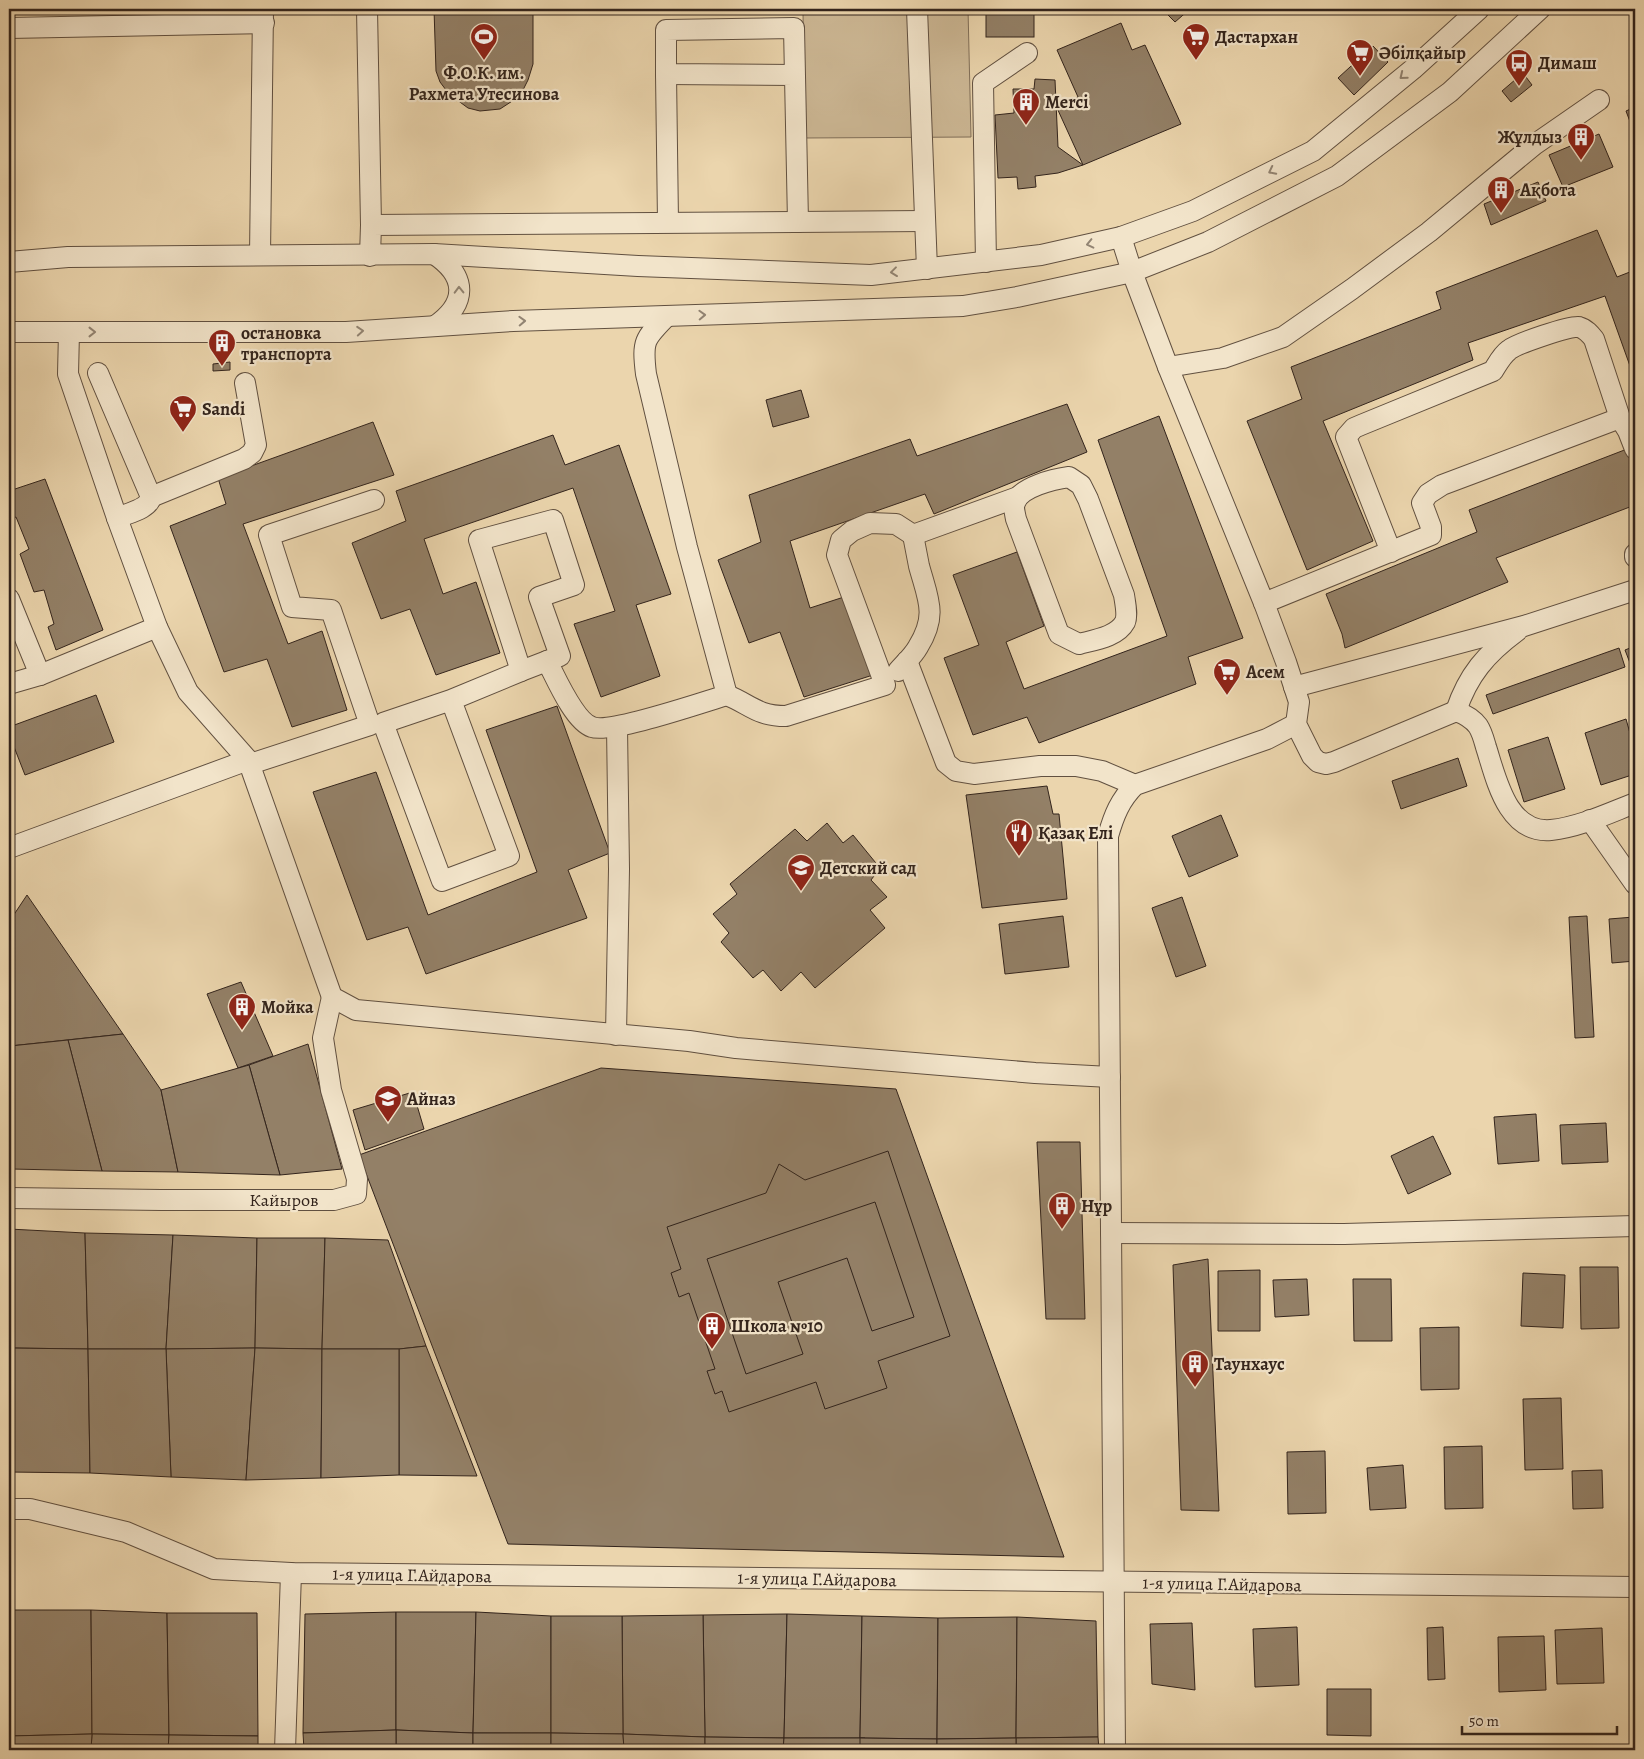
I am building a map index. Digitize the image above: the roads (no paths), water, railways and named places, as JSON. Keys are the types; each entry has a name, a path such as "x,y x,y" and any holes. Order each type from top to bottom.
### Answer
{"street":[{"path":"367,9 370,256"},
{"path":"918,9 926,269"},
{"path":"9,262 68,258 434,254 638,266 871,275 1041,256 1121,237 1193,211 1313,151 1412,69 1479,9"},
{"path":"9,332 346,332 513,321 963,306 1017,297 1132,272 1208,242 1337,176 1450,92 1540,9"},
{"path":"9,28 263,16 260,256"},
{"path":"668,222 666,30 794,28 798,222"},
{"path":"986,262 983,83 1027,53"},
{"path":"666,74 794,75"},
{"path":"1168,367 1223,358 1283,338 1352,290 1429,232 1534,145 1598,100"},
{"path":"371,225 925,221"},
{"path":"1121,237 1132,272 1168,367 1264,603 1299,702 1296,724 1312,756 1318,762 1326,764 1456,711 1466,715 1478,726 1500,789 1514,814 1522,822 1539,829 1551,830 1590,820 1635,803"},
{"path":"434,254 452,269 460,288 460,295 456,304 444,320 435,326"},
{"path":"666,316 648,335 643,350 646,374 688,547 727,695"},
{"path":"1391,552 1346,437 1354,428 1493,371 1504,354 1512,348 1567,328 1578,327 1587,331 1594,339 1620,418 1628,431 1635,449"},
{"path":"69,332 68,374 117,518 157,627 188,692 249,762 332,997 356,1010 690,1041 736,1048 1035,1074 1110,1077"},
{"path":"98,373 151,497 147,506 117,518"},
{"path":"151,497 244,460 252,453 256,445 245,383"},
{"path":"1264,603 1431,535 1431,526 1422,503 1428,494 1442,485 1620,418"},
{"path":"913,535 1018,497 1022,492 1056,479 1069,477 1081,485 1124,594 1126,621 1116,632 1079,644 1059,634 1016,519 1014,504 1018,497"},
{"path":"374,500 269,535 292,607 331,610 442,881 509,856 451,700"},
{"path":"9,848 249,762 451,700 560,656 539,597 574,585 553,520 479,540 521,671"},
{"path":"547,662 565,697 580,718 593,728 617,727 727,695 770,716 786,716 885,685 917,649 922,641 930,618 930,602 913,535 896,524 870,523 852,531 841,540 837,555 885,685"},
{"path":"1294,687 1524,626 1635,590"},
{"path":"9,599 40,675"},
{"path":"1456,711 1470,679 1484,659 1499,644 1524,626"},
{"path":"9,684 40,675 157,627"},
{"path":"907,661 946,763 956,771 974,774 1040,766 1076,766 1102,771 1135,785"},
{"path":"1115,1750 1108,836 1120,803 1125,794 1135,785 1267,739 1296,724"},
{"path":"616,1034 619,869 617,727"},
{"path":"1590,820 1635,884"},
{"name":"Кайыров","path":"9,1198 334,1200 356,1194 357,1179 331,1090 323,1038 332,997"},
{"path":"1111,1233 1344,1234 1635,1226"},
{"name":"1-я улица Г.Айдарова","path":"9,1509 30,1509 126,1532 214,1569 291,1573 1635,1587"},
{"path":"284,1750 291,1573"}],"place":[{"name":"Ф.О.К. им. Рахмета Утесинова","path":"484,61"},
{"name":"Дастархан","path":"1196,61"},
{"name":"Әбілқайыр","path":"1360,77"},
{"name":"Димаш","path":"1519,87"},
{"name":"Merci","path":"1026,126"},
{"name":"Жұлдыз","path":"1581,161"},
{"name":"Ақбота","path":"1501,214"},
{"name":"остановка транспорта","path":"222,367"},
{"name":"Sandi","path":"183,433"},
{"name":"Асем","path":"1227,696"},
{"name":"Қазақ Елі","path":"1019,857"},
{"name":"Детский сад","path":"801,892"},
{"name":"Мойка","path":"242,1031"},
{"name":"Айназ","path":"388,1123"},
{"name":"Нұр","path":"1062,1230"},
{"name":"Школа №10","path":"712,1350"},
{"name":"Таунхаус","path":"1195,1388"}]}
